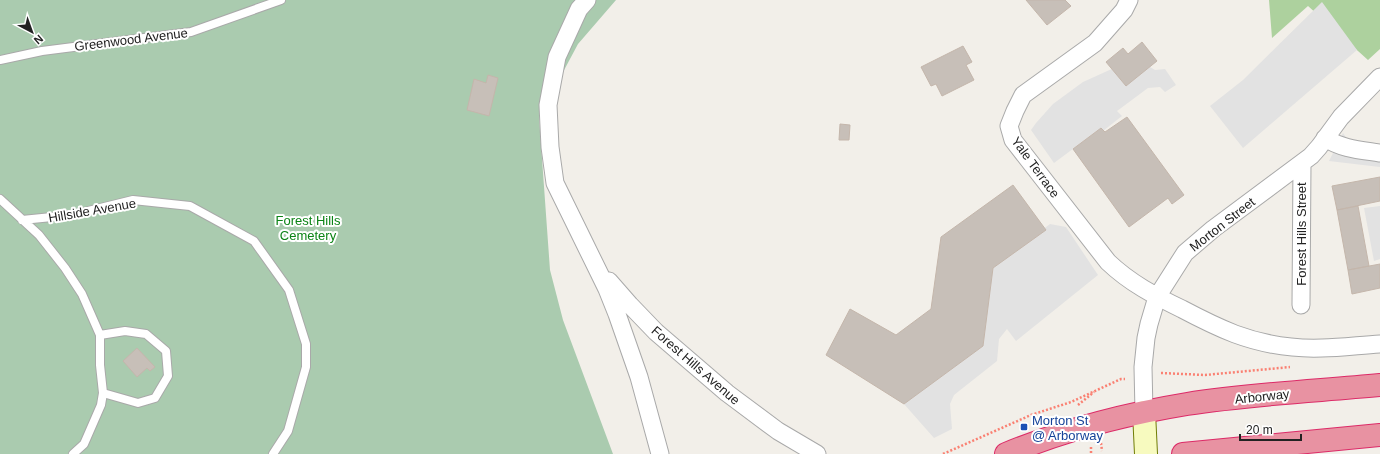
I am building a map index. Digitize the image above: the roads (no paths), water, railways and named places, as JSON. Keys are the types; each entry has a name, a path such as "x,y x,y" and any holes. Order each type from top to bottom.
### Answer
{"highway":[{"name":"Arborway","path":"1144,412 1210,401 1380,385"},
{"path":"1006,454 1100,422 1144,412"},
{"path":"1183,454 1290,449 1380,435"}],"main road":[{"path":"1144,412 1146,454"}],"street":[{"name":"Forest Hills Avenue","path":"587,0 579,9 557,57 548,105 550,147 555,183 607,289 629,347 647,404 660,454"},
{"name":"Yale Terrace","path":"1129,0 1124,10 1095,43 1023,95 1014,111 1009,126 1013,140 1108,262 1120,274 1157,297"},
{"name":"Morton Street","path":"1144,412 1143,372 1146,338 1157,297 1185,253 1213,229 1302,163 1319,147 1341,117 1380,77"},
{"path":"1325,138 1332,143 1347,148 1380,153"},
{"name":"Forest Hills Street","path":"1301,306 1302,163"},
{"name":"Forest Hills Avenue","path":"591,256 611,284 656,332 727,394 778,431 817,454"},
{"path":"1157,297 1206,322 1235,334 1265,342 1295,347 1322,348 1380,344"}],"lane":[{"name":"Greenwood Avenue","path":"0,60 42,50 191,32 281,0"},
{"path":"0,199 39,235 65,268 82,294 100,335 100,365 103,393 101,405 84,444 73,454"},
{"name":"Hillside Avenue","path":"22,220 72,215 133,200 190,206 254,241 289,290 306,344 306,367 288,431 272,454"},
{"path":"100,335 125,331 146,334 166,351 168,376 155,398 138,403 103,393"}],"place":[{"name":"Morton St @ Arborway","path":"1024,427"}],"park label":[{"name":"Forest Hills Cemetery","path":"308,228"}]}
